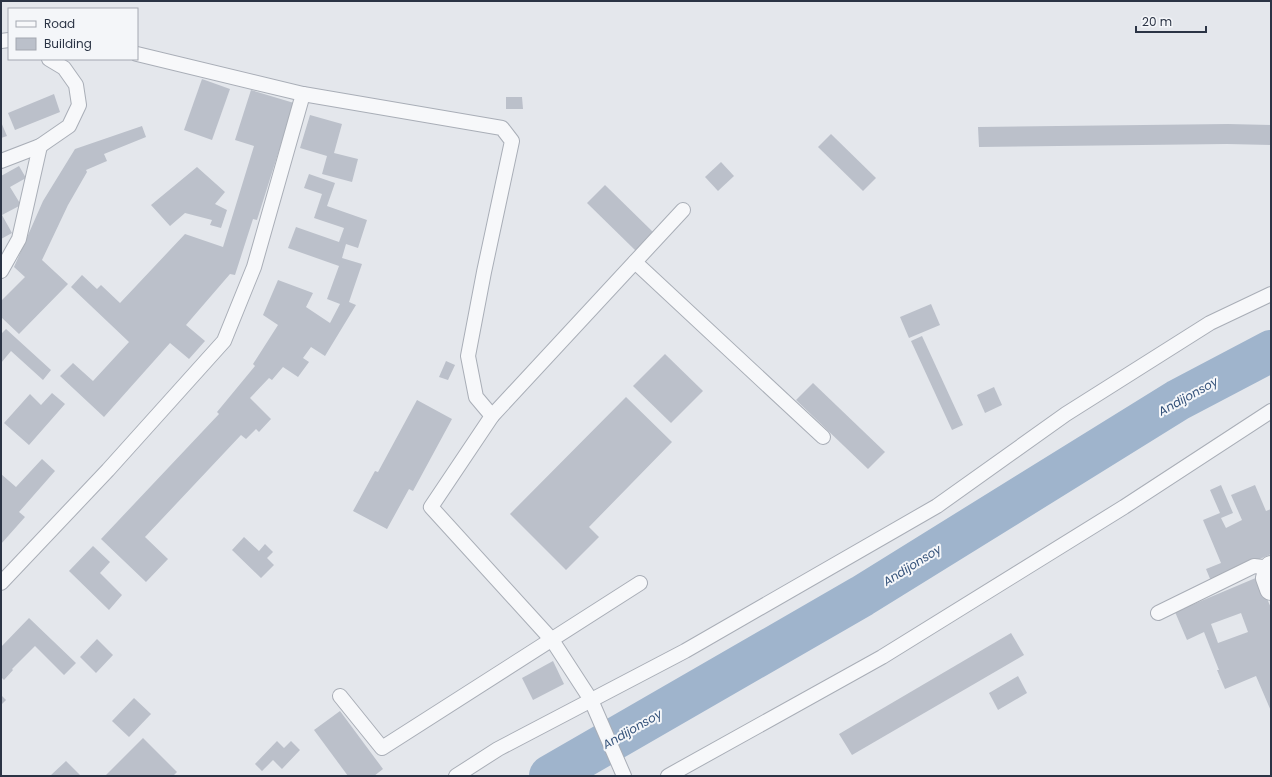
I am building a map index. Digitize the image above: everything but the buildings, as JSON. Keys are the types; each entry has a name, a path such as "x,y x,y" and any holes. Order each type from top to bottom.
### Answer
{"street":[{"path":"1271,568 1267,578 1271,589"}],"lane":[{"path":"138,54 303,94 502,128 512,141 468,356 476,397 492,416"},
{"path":"1,160 40,146 69,126 80,105 76,85 64,68 51,60"},
{"path":"1,583 108,470 224,341 254,267 303,94"},
{"path":"1,271 19,239 40,146"},
{"path":"624,776 591,700 552,640 431,507 492,416 683,210"},
{"path":"635,262 822,437"},
{"path":"456,776 498,749 685,651 937,506 1066,414 1190,335 1210,323 1271,294"},
{"path":"668,776 882,657 1124,507 1271,411"},
{"path":"1158,612 1254,566 1271,568"},
{"path":"340,696 382,748 640,583"}],"waterway":[{"name":"Andijonsoy","path":"550,776 862,596 1178,400 1271,351"}]}
